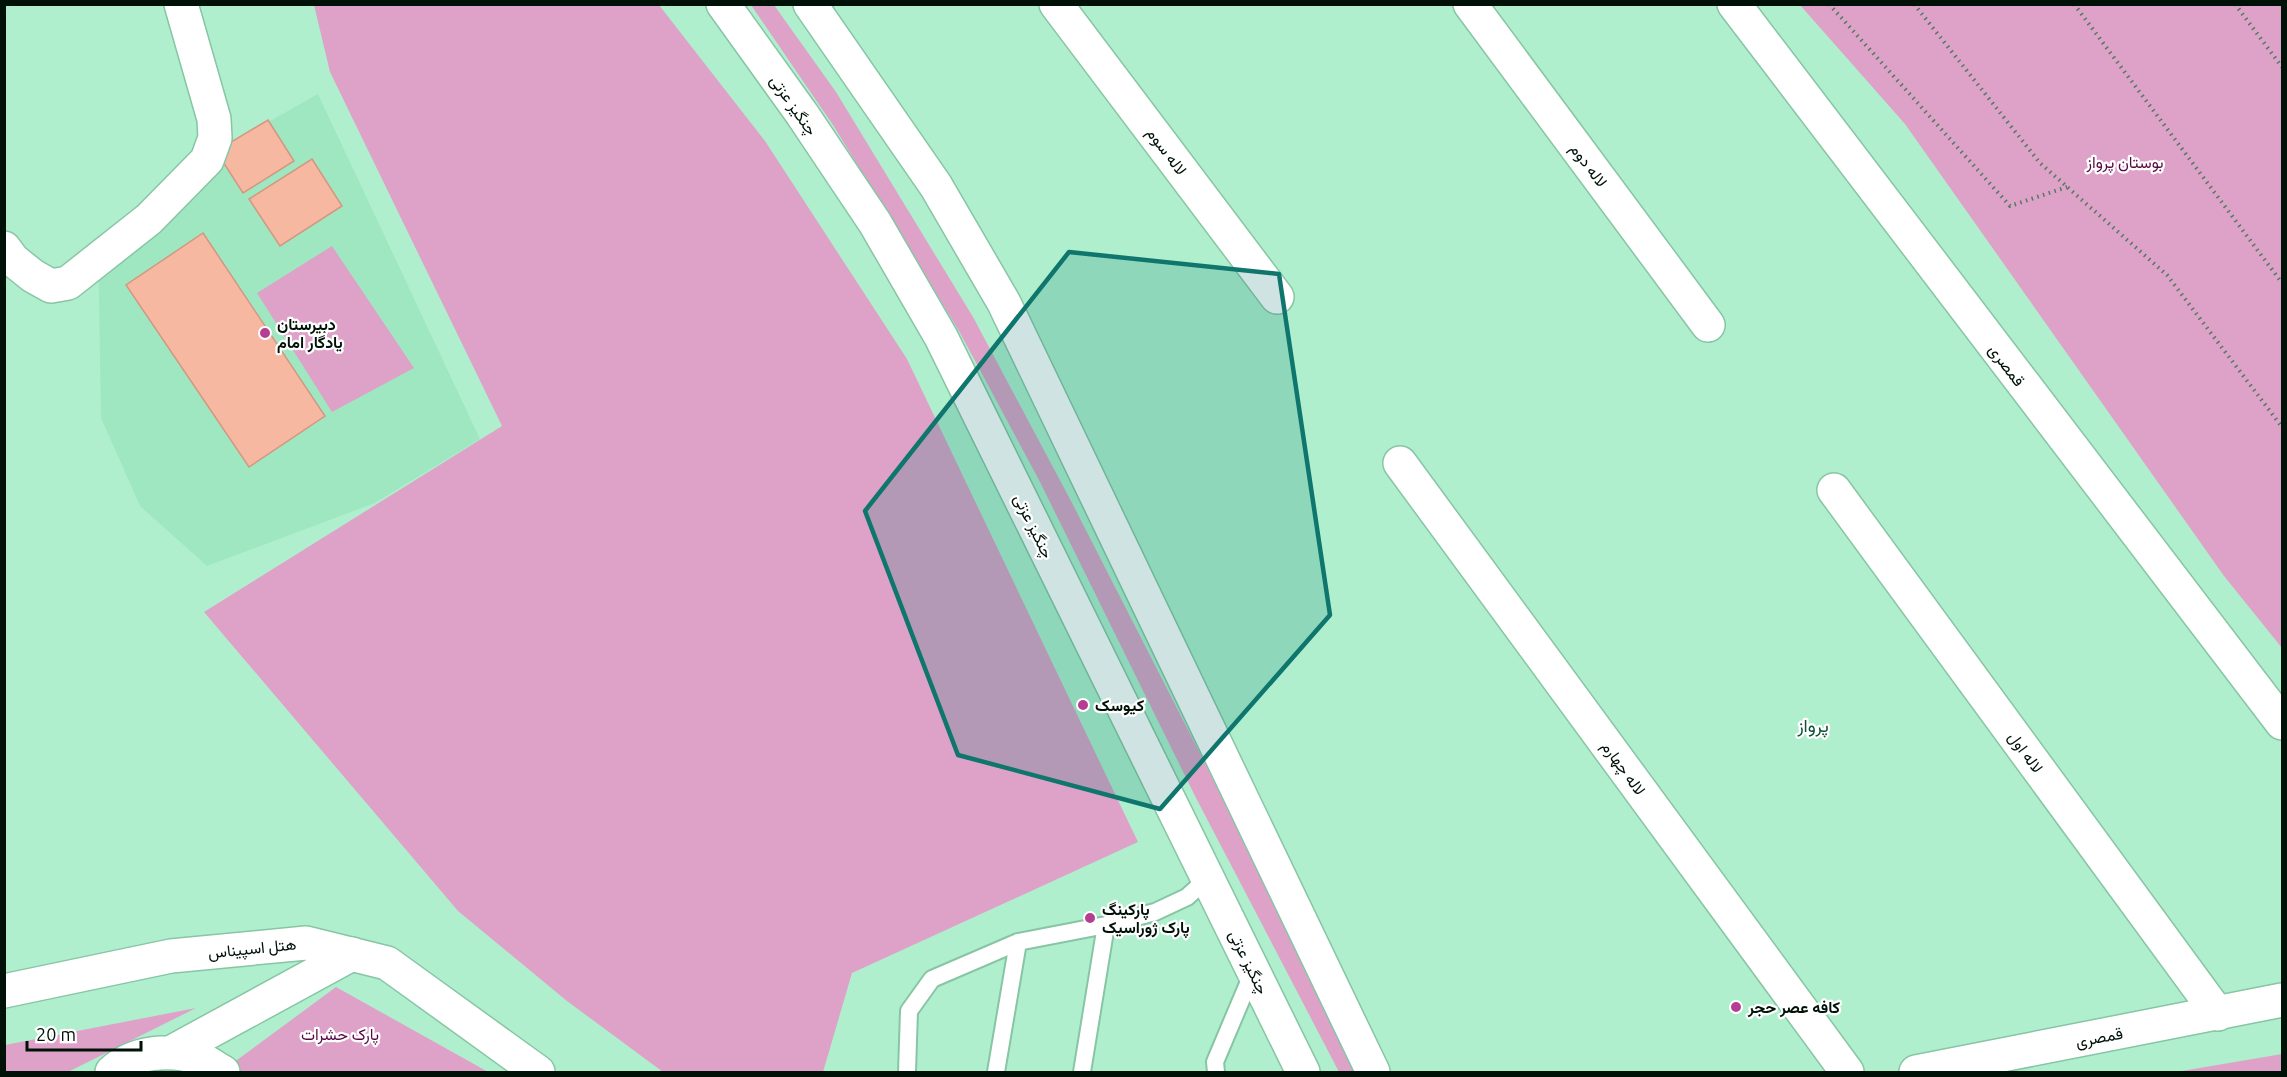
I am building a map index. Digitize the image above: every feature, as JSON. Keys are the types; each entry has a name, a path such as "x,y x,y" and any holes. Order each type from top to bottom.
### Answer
{"street":[{"path":"4,248 13,260 51,286 68,283 150,219 207,160 215,138 214,119 181,4"},
{"name":"چنگیز عزتی","path":"723,4 875,223 941,337 1303,1072"},
{"path":"810,4 936,186 1004,303 1373,1072"},
{"name":"لاله سوم","path":"1056,4 1277,297"},
{"name":"لاله دوم","path":"1470,4 1708,325"},
{"name":"قمصری","path":"1734,4 2283,723"},
{"name":"لاله چهارم","path":"1400,463 1847,1072"},
{"name":"لاله اول","path":"1834,490 2218,1014"},
{"name":"هتل اسپیناس","path":"4,990 183,955 306,943 387,963 538,1072"},
{"path":"172,1052 352,954"},
{"name":"قمصری","path":"1916,1072 2283,1000"},
{"path":"111,1072 143,1055 172,1052 199,1058 223,1072"}],"lane":[{"path":"907,1072 909,1011 932,979 1018,942 1106,925 1155,912 1186,897 1208,878"},
{"path":"1082,1072 1106,925"},
{"path":"996,1072 1018,942"},
{"path":"1215,1072 1215,1062 1254,971"}],"path":[{"path":"1829,4 2010,206 2067,187"},
{"path":"1914,4 2040,163 2167,275 2283,427"},
{"path":"2074,4 2283,283"},
{"path":"2235,4 2283,68"}],"highlighted area":[{"path":"1069,252 1279,274 1330,615 1160,809 958,755 865,511"}],"shaded area":[{"name":"دبیرستان یادگار امام","path":"318,94 480,439 375,503 207,566 140,506 101,418 98,247 195,163"}],"green space":[{"path":"314,5 659,5 765,141 907,359 1138,842 852,973 823,1072 663,1072 567,1001 458,911 204,612 502,426 330,72"},
{"path":"751,5 774,5 836,92 973,317 1070,499 1363,1072 1339,1072 1196,798 1040,482 959,331 833,125"},
{"name":"بوستان پرواز","path":"1800,5 2282,5 2282,648 2224,576 1905,124"},
{"path":"332,246 414,368 332,412 257,293"},
{"name":"پارک حشرات","path":"336,987 488,1072 239,1072 233,1063"},
{"path":"196,1008 68,1072 5,1072 5,1045"},
{"path":"2282,1054 2282,1072 2176,1072"}],"building":[{"path":"268,120 294,161 243,193 216,151"},
{"path":"312,159 342,206 280,246 249,199"},
{"path":"203,233 325,416 249,467 126,285"}],"place":[{"name":"دبیرستان یادگار امام","path":"265,333"},
{"name":"کیوسک","path":"1083,705"},
{"name":"پارکینگ پارک ژوراسیک","path":"1090,918"},
{"name":"کافه عصر حجر","path":"1736,1007"}],"district":[{"name":"پرواز","path":"1813,726"}]}
